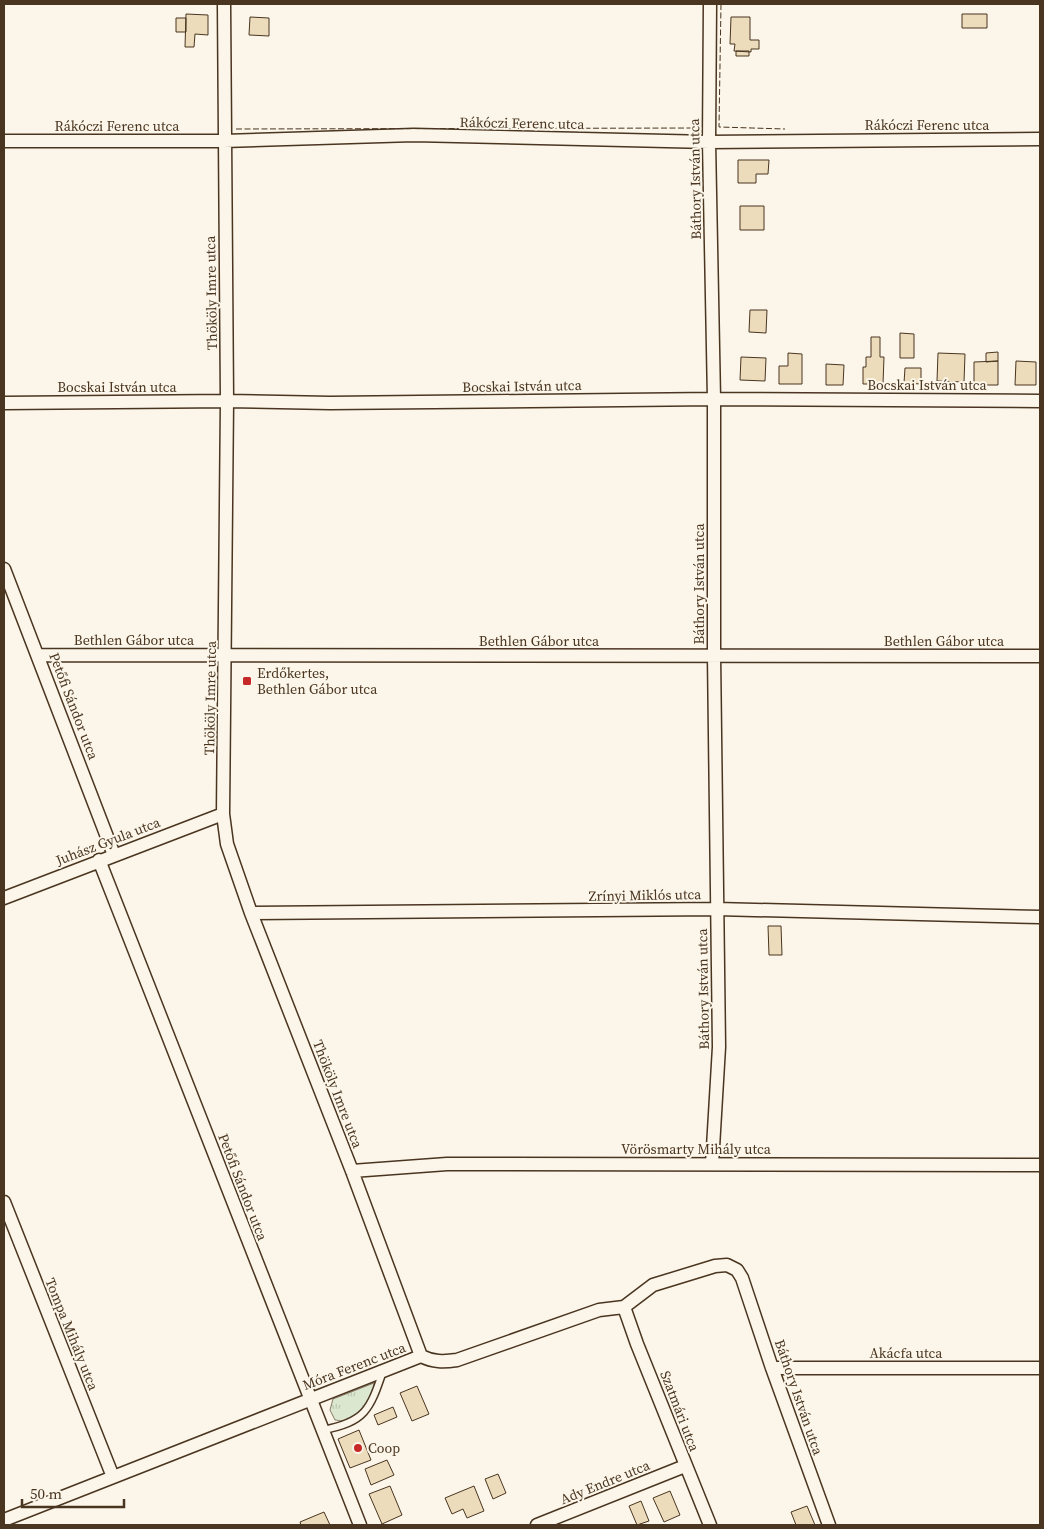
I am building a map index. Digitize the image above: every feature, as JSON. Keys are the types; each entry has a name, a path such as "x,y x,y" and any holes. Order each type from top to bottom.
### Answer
{"street":[{"name":"Thököly Imre utca","path":"224,4 227,401 223,814 227,844 251,913 352,1171 421,1356"},
{"name":"Báthory István utca","path":"710,4 709,142 714,399 714,655 719,1047 712,1164"},
{"name":"Rákóczi Ferenc utca","path":"4,141 224,141 414,136 709,142 1040,139"},
{"name":"Bocskai István utca","path":"4,403 227,401 330,403 714,399 1040,401"},
{"name":"Petőfi Sándor utca","path":"4,569 114,855"},
{"name":"Bethlen Gábor utca","path":"38,655 1040,656"},
{"name":"Juhász Gyula utca","path":"4,898 223,814"},
{"name":"Petőfi Sándor utca","path":"99,860 360,1525"},
{"name":"Zrínyi Miklós utca","path":"251,913 717,909 1040,917"},
{"name":"Vörösmarty Mihály utca","path":"352,1171 447,1164 1040,1165"},
{"name":"Tompa Mihály utca","path":"4,1202 113,1477"},
{"name":"Báthory István utca","path":"624,1307 653,1285 715,1266 727,1265 736,1270 742,1278 772,1368 829,1525"},
{"name":"Móra Ferenc utca","path":"4,1520 310,1398 421,1356 443,1362 457,1360 599,1310 624,1307"},
{"name":"Szatmári utca","path":"624,1307 685,1466 710,1525"},
{"name":"Akácfa utca","path":"772,1368 1040,1368"},
{"name":"Ady Endre utca","path":"537,1525 685,1466"}],"lane":[{"path":"323,1430 344,1426 356,1420 374,1398 383,1371"}],"green space":[{"path":"374,1383 368,1400 359,1412 348,1420 335,1420 330,1410 333,1399"}],"building":[{"path":"186,14 208,15 208,35 195,34 194,47 185,47"},
{"path":"962,14 987,14 987,28 962,28"},
{"path":"250,17 269,18 269,36 249,35"},
{"path":"731,17 750,17 750,40 759,40 759,49 751,49 751,52 734,51 735,44 730,44"},
{"path":"176,18 186,18 186,32 176,32"},
{"path":"736,51 749,51 749,56 736,56"},
{"path":"738,160 769,160 768,174 756,174 756,183 738,183"},
{"path":"740,206 764,206 764,230 740,230"},
{"path":"750,310 767,310 766,333 749,332"},
{"path":"900,333 914,334 914,358 900,358"},
{"path":"871,337 880,337 880,357 884,357 883,384 863,384 863,367 866,367 866,357 871,357"},
{"path":"998,352 998,361 986,362 986,353"},
{"path":"788,353 802,354 802,384 779,384 779,366 788,366"},
{"path":"938,353 965,354 964,382 937,381"},
{"path":"741,357 766,358 765,381 740,380"},
{"path":"998,361 998,385 974,385 974,362"},
{"path":"1016,361 1036,362 1036,385 1015,385"},
{"path":"826,364 844,365 843,385 826,385"},
{"path":"905,368 921,368 921,384 904,383"},
{"path":"768,926 781,926 782,955 769,955"},
{"path":"417,1386 429,1414 412,1421 400,1393"},
{"path":"393,1407 397,1417 378,1425 374,1415"},
{"path":"359,1430 371,1460 350,1468 338,1439"},
{"path":"387,1460 394,1475 371,1485 365,1469"},
{"path":"498,1474 506,1493 493,1499 485,1479"},
{"path":"390,1486 402,1515 382,1524 369,1494"},
{"path":"474,1486 484,1511 467,1518 463,1509 452,1514 445,1498"},
{"path":"670,1491 680,1515 664,1522 653,1498"},
{"path":"641,1501 649,1521 637,1525 629,1506"},
{"path":"807,1506 815,1525 796,1525 791,1512"},
{"path":"324,1512 330,1525 301,1525 300,1522"}],"fence":[{"path":"721,4 719,127 785,129"},
{"path":"236,129 700,128"}],"place":[{"name":"Erdőkertes, Bethlen Gábor utca","path":"247,681"},
{"name":"Coop","path":"358,1448"}]}
